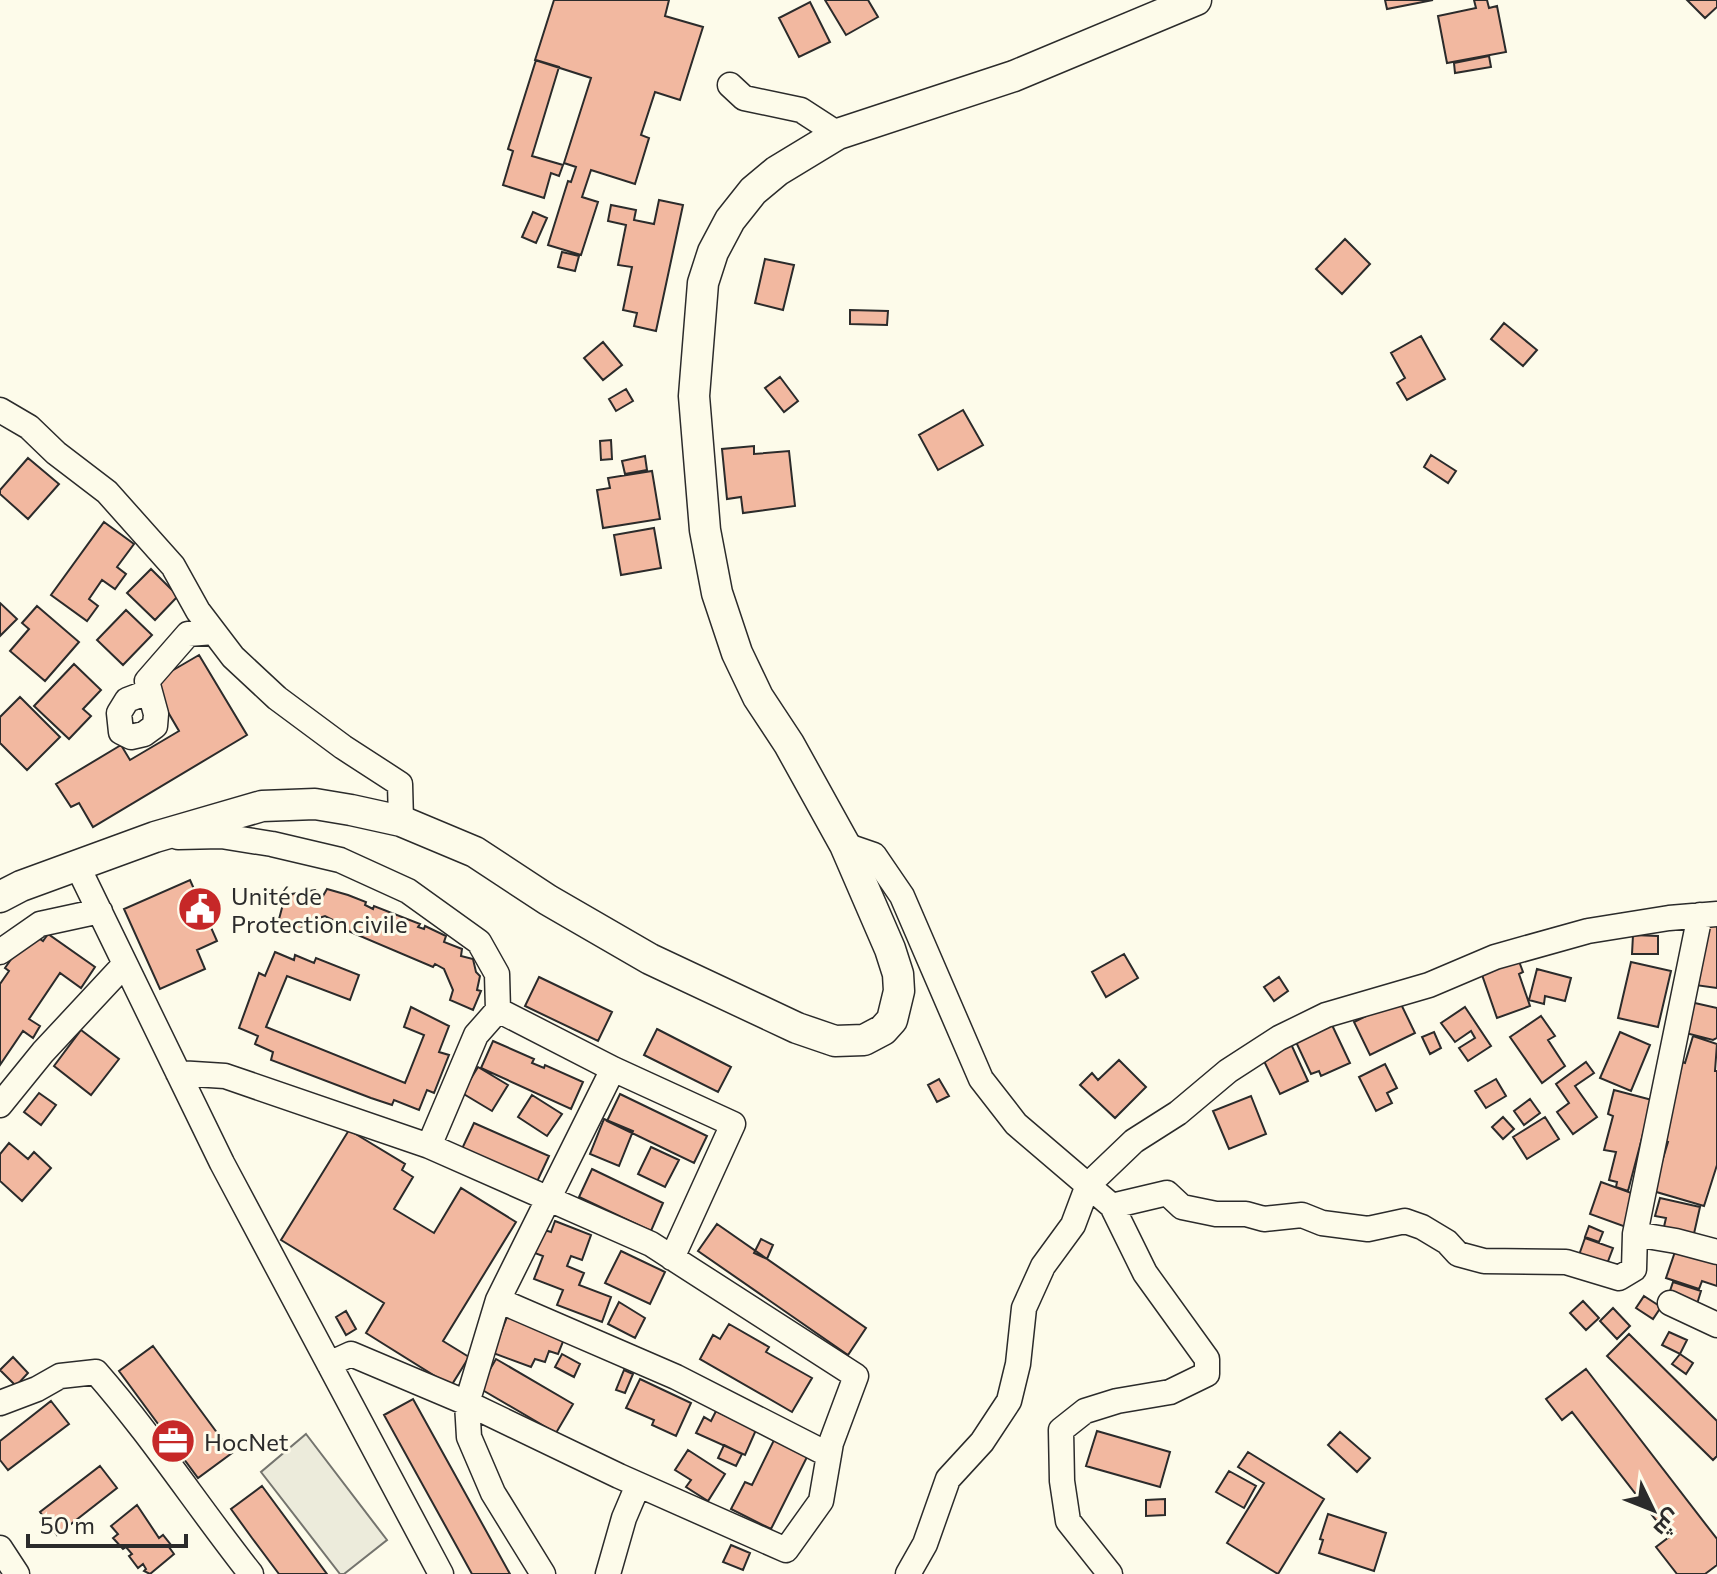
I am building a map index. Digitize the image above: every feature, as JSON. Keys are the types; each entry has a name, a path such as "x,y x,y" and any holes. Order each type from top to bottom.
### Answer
{"main road":[{"path":"0,897 21,886 155,837 262,806 315,804 401,821 475,852 548,900 679,973 819,1037 855,1041 874,1036 892,1020 896,1007 898,983 890,949 845,845 789,744 758,697 737,653 717,593 705,530 694,396 703,283 713,252 730,220 753,191 777,171 838,134 915,106 1014,76 1196,0"}],"street":[{"path":"730,85 744,98 801,110 838,134"},
{"path":"0,410 29,427 56,453 107,492 173,566 198,611 233,657 277,698 400,784 401,821"},
{"path":"148,692 147,681 188,634 214,632"},
{"path":"155,837 221,836 340,860 408,891 479,942 497,974 498,1010 476,1035 429,1146"},
{"path":"845,845 874,855 902,896 981,1079 1016,1124 1112,1206 1145,1273 1207,1359 1207,1374 1170,1392 1117,1401 1085,1411 1061,1430 1062,1481 1068,1521 1110,1574"},
{"path":"77,865 222,1163 441,1574"},
{"path":"0,952 40,924 100,911"},
{"path":"908,1574 925,1544 948,1479 982,1442 1009,1401 1018,1364 1024,1308 1043,1266 1073,1225 1088,1185 1134,1141 1178,1113 1228,1071 1279,1038 1326,1015 1429,985 1495,957 1588,931 1709,915 1635,1234 1634,1269 1619,1278 1566,1262 1484,1261 1458,1254 1447,1242 1405,1221 1368,1229 1322,1223 1302,1215 1264,1219 1246,1214 1216,1214 1182,1207 1167,1193 1112,1206"},
{"path":"0,1105 43,1052 125,964"},
{"path":"498,1010 613,1069 733,1124 672,1258"},
{"path":"543,1574 493,1493 469,1437 467,1403 498,1300 613,1069"},
{"path":"178,1073 225,1076 429,1146 651,1244 856,1376 829,1455 821,1501 786,1550 638,1485 467,1403 351,1354 329,1364"},
{"path":"1635,1234 1717,1252"},
{"path":"498,1300 676,1377 829,1455"},
{"path":"1670,1303 1717,1325"},
{"path":"0,1403 37,1389 60,1376 96,1372 137,1419 208,1520 251,1574"},
{"path":"608,1574 624,1518 638,1485"},
{"path":"0,1548 17,1574"}],"shaded area":[{"path":"306,1434 387,1540 344,1574 340,1574 261,1472"}],"building":[{"path":"554,0 669,0 665,16 703,27 680,100 655,92 641,135 649,138 635,184 591,170 582,197 598,202 581,255 548,245 568,181 571,182 576,167 564,163 591,78 535,60"},
{"path":"825,0 868,0 878,17 846,35"},
{"path":"1385,0 1433,0 1387,9"},
{"path":"1474,0 1487,0 1489,8 1497,6 1506,52 1447,63 1438,16 1476,8"},
{"path":"1687,0 1717,0 1717,7 1705,18"},
{"path":"810,2 830,42 799,57 779,18"},
{"path":"1489,56 1491,67 1455,73 1454,63"},
{"path":"536,60 559,67 532,156 563,165 559,176 551,173 544,198 503,185 513,151 508,149"},
{"path":"659,200 683,205 656,331 634,326 637,313 623,310 632,267 618,265 626,225 608,221 611,205 636,210 634,220 654,224"},
{"path":"533,212 547,218 536,243 522,237"},
{"path":"1345,239 1370,264 1342,294 1316,269"},
{"path":"562,252 579,256 575,271 558,267"},
{"path":"765,259 794,265 783,310 755,303"},
{"path":"850,310 888,311 887,325 850,324"},
{"path":"1504,323 1537,350 1523,366 1491,339"},
{"path":"1421,336 1445,379 1407,400 1397,383 1405,378 1391,353"},
{"path":"603,342 622,365 603,380 584,358"},
{"path":"780,377 798,401 784,412 765,388"},
{"path":"626,389 633,401 616,411 609,399"},
{"path":"963,410 983,445 938,470 919,435"},
{"path":"611,440 612,459 601,460 600,441"},
{"path":"754,446 754,454 789,451 795,506 743,513 741,497 727,499 722,449"},
{"path":"1431,455 1456,471 1448,483 1424,467"},
{"path":"645,456 647,470 625,474 622,461"},
{"path":"28,458 59,484 28,519 0,494 0,490"},
{"path":"652,471 660,519 603,528 597,490 610,488 608,478"},
{"path":"104,522 134,544 117,567 126,574 115,589 102,580 89,599 98,606 87,621 51,595"},
{"path":"654,528 661,568 621,575 614,535"},
{"path":"151,569 178,596 155,620 127,593"},
{"path":"0,603 17,619 0,636"},
{"path":"37,606 79,642 45,681 10,651 29,629 22,623"},
{"path":"126,610 152,635 123,665 97,640"},
{"path":"199,655 247,735 93,827 79,803 71,807 56,784 121,745 130,760 179,731 151,683"},
{"path":"74,664 101,690 83,709 91,716 69,739 34,706"},
{"path":"20,697 60,737 27,770 0,743 0,717"},
{"path":"190,880 217,941 197,950 205,969 160,989 124,909"},
{"path":"327,889 366,902 365,905 373,909 374,906 420,924 418,927 424,929 425,926 446,936 444,942 462,949 461,956 473,959 480,976 477,990 481,991 473,1010 450,1000 453,990 444,969 435,964 433,967 334,925 335,921 325,916 303,923 300,933 278,923 283,904 286,905 292,894 315,890 323,896"},
{"path":"1705,918 1717,920 1717,988 1695,985"},
{"path":"30,932 43,941 48,934 95,967 81,988 60,973 29,1019 40,1026 33,1038 23,1031 0,1065 0,984 9,971 5,968"},
{"path":"1633,935 1658,936 1658,954 1632,954"},
{"path":"275,952 294,960 295,955 314,963 316,958 359,975 350,1000 287,976 266,1027 405,1083 424,1035 404,1027 411,1007 449,1026 439,1052 449,1055 434,1093 427,1090 419,1110 394,1100 392,1105 371,1098 271,1060 273,1052 255,1044 258,1036 239,1028 259,973 265,976"},
{"path":"1124,954 1138,978 1106,997 1092,972"},
{"path":"1517,956 1523,972 1519,974 1530,1006 1497,1018 1480,969"},
{"path":"1631,962 1671,971 1658,1027 1618,1018"},
{"path":"1537,969 1571,978 1565,1001 1545,996 1544,1004 1529,1000"},
{"path":"539,977 612,1012 598,1041 525,1006"},
{"path":"1279,977 1288,991 1274,1001 1264,987"},
{"path":"1399,1000 1415,1033 1370,1055 1354,1022"},
{"path":"1686,1001 1717,1008 1717,1038 1713,1040 1678,1031"},
{"path":"1465,1007 1491,1046 1468,1061 1459,1048 1475,1038 1471,1031 1455,1042 1441,1023"},
{"path":"1541,1016 1555,1036 1548,1040 1565,1066 1542,1083 1510,1037"},
{"path":"1332,1025 1350,1063 1321,1076 1319,1071 1311,1074 1296,1042"},
{"path":"657,1029 731,1067 718,1092 644,1055"},
{"path":"81,1030 119,1059 91,1095 54,1066"},
{"path":"1434,1032 1441,1048 1430,1054 1422,1037"},
{"path":"1620,1032 1650,1045 1631,1091 1600,1078"},
{"path":"1693,1036 1717,1044 1717,1165 1704,1206 1653,1191 1668,1142 1658,1139"},
{"path":"493,1041 534,1059 532,1063 544,1068 545,1065 583,1082 571,1109 481,1068"},
{"path":"1291,1044 1308,1081 1280,1094 1262,1057"},
{"path":"1119,1060 1146,1087 1115,1118 1080,1085 1092,1073 1098,1080"},
{"path":"1586,1062 1594,1073 1575,1086 1597,1117 1573,1134 1557,1112 1569,1103 1556,1084"},
{"path":"1385,1064 1397,1088 1387,1093 1392,1103 1376,1111 1359,1077"},
{"path":"478,1067 508,1085 492,1111 462,1093"},
{"path":"939,1079 949,1096 937,1102 928,1085"},
{"path":"1496,1079 1506,1096 1486,1108 1475,1091"},
{"path":"1614,1090 1652,1100 1628,1191 1616,1187 1617,1182 1609,1180 1616,1152 1604,1150 1613,1116 1608,1114"},
{"path":"39,1093 56,1105 41,1125 24,1112"},
{"path":"620,1094 707,1136 694,1163 607,1121"},
{"path":"532,1095 562,1114 547,1136 518,1117"},
{"path":"1251,1096 1266,1134 1229,1149 1213,1111"},
{"path":"1530,1099 1540,1113 1524,1125 1514,1111"},
{"path":"1503,1117 1514,1129 1503,1139 1492,1127"},
{"path":"1545,1117 1559,1139 1527,1159 1513,1137"},
{"path":"604,1119 633,1131 619,1166 590,1154"},
{"path":"474,1123 549,1156 535,1186 460,1153"},
{"path":"349,1130 405,1164 402,1170 413,1177 394,1209 434,1233 461,1188 516,1222 443,1341 469,1357 451,1386 366,1333 384,1303 281,1240"},
{"path":"9,1143 28,1159 34,1152 51,1168 22,1201 0,1181 0,1154"},
{"path":"651,1147 679,1160 665,1187 638,1174"},
{"path":"592,1169 663,1203 651,1231 579,1197"},
{"path":"1601,1182 1637,1195 1626,1227 1590,1214"},
{"path":"1660,1198 1700,1207 1693,1238 1663,1231 1666,1218 1655,1216"},
{"path":"555,1221 591,1235 582,1260 571,1256 567,1266 584,1273 579,1285 611,1297 602,1322 557,1305 563,1290 534,1279 543,1256 532,1252 541,1229 551,1232"},
{"path":"717,1224 866,1328 848,1355 698,1251"},
{"path":"1589,1226 1603,1232 1599,1242 1585,1237"},
{"path":"1585,1238 1613,1248 1607,1264 1579,1255"},
{"path":"761,1239 773,1245 767,1259 754,1253"},
{"path":"1678,1243 1717,1256 1717,1286 1702,1281 1699,1289 1666,1278"},
{"path":"621,1251 665,1272 650,1304 605,1283"},
{"path":"1673,1282 1701,1291 1697,1304 1669,1294"},
{"path":"1644,1296 1661,1307 1653,1319 1636,1308"},
{"path":"1583,1301 1599,1318 1586,1330 1570,1313"},
{"path":"619,1302 645,1318 635,1338 608,1324"},
{"path":"1613,1308 1630,1326 1617,1339 1600,1321"},
{"path":"346,1311 356,1329 346,1335 336,1317"},
{"path":"507,1317 564,1339 558,1354 549,1351 545,1362 535,1359 531,1367 493,1353"},
{"path":"729,1324 769,1347 766,1352 812,1378 792,1412 700,1359 713,1335 720,1339"},
{"path":"1669,1332 1687,1340 1680,1354 1662,1345"},
{"path":"1629,1334 1717,1421 1717,1456 1713,1460 1607,1356"},
{"path":"153,1346 232,1453 198,1478 119,1371"},
{"path":"562,1354 580,1364 574,1377 555,1367"},
{"path":"1680,1354 1693,1363 1686,1374 1672,1364"},
{"path":"13,1357 28,1373 16,1386 0,1370"},
{"path":"496,1359 573,1404 556,1433 479,1388"},
{"path":"1586,1369 1717,1539 1717,1565 1705,1574 1677,1574 1656,1547 1669,1537 1572,1412 1562,1420 1546,1399"},
{"path":"624,1370 633,1374 625,1393 616,1390"},
{"path":"640,1379 691,1403 676,1436 652,1425 654,1420 626,1408"},
{"path":"413,1399 510,1574 472,1574 384,1415"},
{"path":"51,1401 69,1424 8,1470 0,1460 0,1441"},
{"path":"716,1411 756,1430 745,1455 696,1433 704,1417 711,1421"},
{"path":"1097,1431 1170,1452 1160,1487 1086,1466"},
{"path":"1340,1432 1370,1458 1357,1472 1328,1445"},
{"path":"775,1438 808,1455 771,1529 731,1509 745,1482 752,1485"},
{"path":"724,1445 742,1454 736,1466 718,1458"},
{"path":"688,1450 725,1474 708,1501 686,1487 691,1480 675,1470"},
{"path":"1248,1452 1324,1499 1278,1574 1227,1543 1264,1483 1238,1467"},
{"path":"100,1466 117,1488 57,1535 40,1512"},
{"path":"1229,1471 1256,1486 1244,1508 1216,1492"},
{"path":"262,1486 327,1574 279,1574 252,1538 231,1509"},
{"path":"1165,1499 1165,1515 1146,1516 1146,1500"},
{"path":"137,1505 159,1538 163,1535 171,1545 169,1547 174,1554 150,1574 144,1571 143,1564 138,1568 129,1556 132,1554 113,1538 118,1534 111,1526"},
{"path":"1328,1514 1386,1533 1374,1571 1319,1553"},
{"path":"731,1545 750,1553 743,1570 723,1562"}],"place":[{"name":"Unité de Protection civile","path":"200,909"},
{"name":"HocNet","path":"173,1441"}]}
